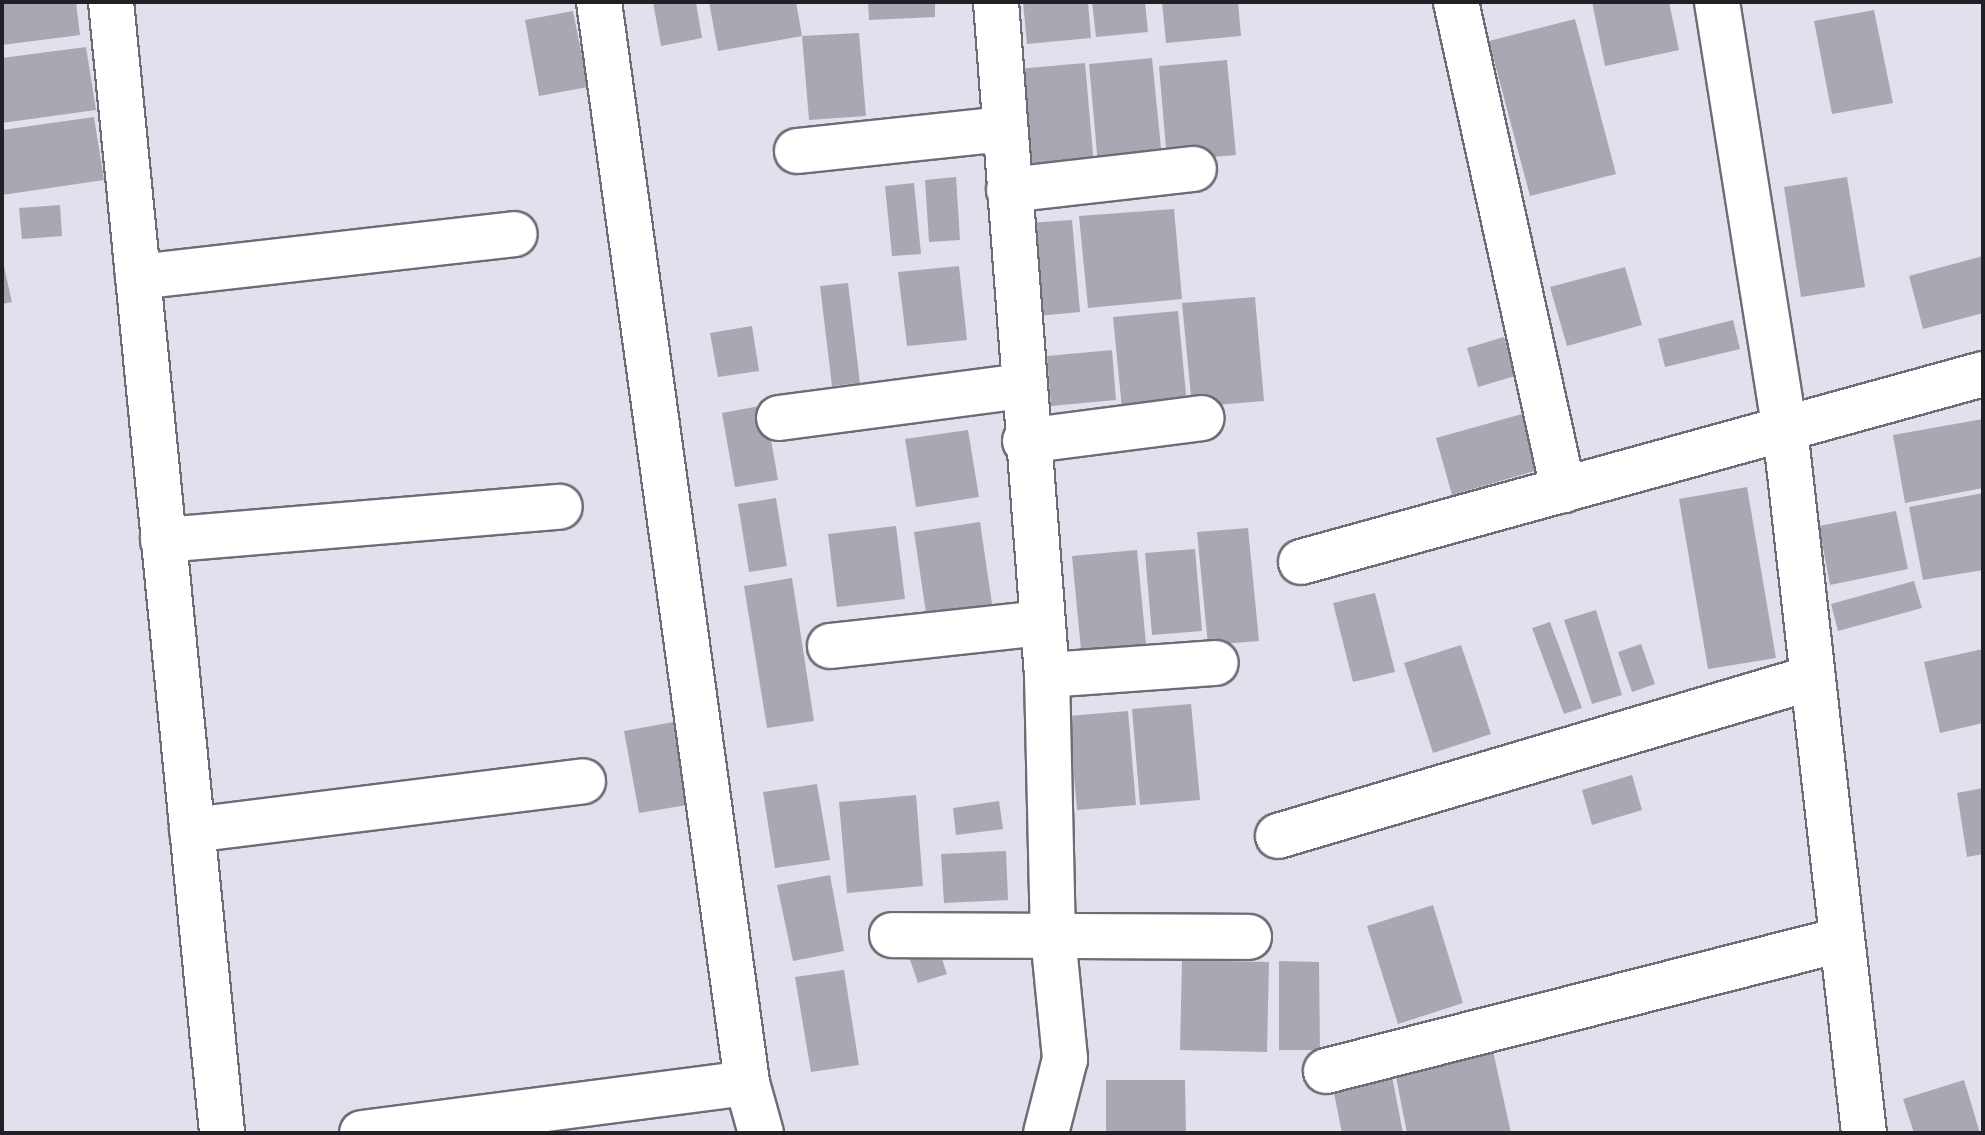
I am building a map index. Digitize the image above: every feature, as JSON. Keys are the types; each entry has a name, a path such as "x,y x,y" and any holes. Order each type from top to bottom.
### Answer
{"street":[{"path":"111,2 222,1133"},
{"path":"599,2 747,1083 761,1133"},
{"path":"996,2 1025,441 1047,675 1053,936 1065,1059 1046,1133"},
{"path":"1456,2 1563,490"},
{"path":"1717,2 1785,429 1864,1133"},
{"path":"797,151 1004,129"},
{"path":"1009,190 1194,169"},
{"path":"138,277 515,234"},
{"path":"1301,562 1983,374"},
{"path":"779,418 1022,386"},
{"path":"1025,441 1202,418"},
{"path":"163,540 560,507"},
{"path":"830,646 1042,623"},
{"path":"1047,675 1216,663"},
{"path":"1278,836 1811,678"},
{"path":"192,830 583,781"},
{"path":"892,935 1249,937"},
{"path":"1326,1071 1840,940"},
{"path":"362,1133 747,1083"}],"building":[{"path":"2,2 76,2 80,35 2,45"},
{"path":"653,2 696,2 702,38 661,46"},
{"path":"709,2 796,2 802,36 718,51"},
{"path":"868,2 935,2 935,17 869,20"},
{"path":"1023,2 1088,2 1091,38 1027,44"},
{"path":"1092,2 1145,2 1148,32 1096,37"},
{"path":"1162,2 1238,2 1241,36 1166,43"},
{"path":"1592,2 1669,2 1679,50 1605,66"},
{"path":"1874,10 1893,103 1832,114 1814,21"},
{"path":"573,11 588,87 539,96 525,20"},
{"path":"1575,19 1616,174 1530,196 1489,41"},
{"path":"859,33 866,116 809,120 802,36"},
{"path":"86,47 96,110 2,123 2,58"},
{"path":"1152,58 1162,158 1098,165 1089,64"},
{"path":"1227,60 1236,155 1167,161 1159,66"},
{"path":"1085,63 1094,165 1027,171 1017,69"},
{"path":"94,117 104,180 2,195 2,130"},
{"path":"956,177 960,240 929,242 925,180"},
{"path":"1847,177 1865,287 1801,297 1784,187"},
{"path":"914,183 921,254 892,256 885,186"},
{"path":"60,205 62,236 22,239 19,208"},
{"path":"1174,209 1182,299 1088,308 1079,216"},
{"path":"1072,220 1080,312 1037,316 1028,223"},
{"path":"1983,256 1983,313 1923,329 1909,276"},
{"path":"2,258 12,302 2,304"},
{"path":"959,266 967,340 907,346 898,272"},
{"path":"1625,267 1642,325 1567,346 1550,287"},
{"path":"848,283 860,383 832,386 820,286"},
{"path":"1255,297 1264,401 1192,407 1182,303"},
{"path":"1178,311 1187,404 1122,409 1113,317"},
{"path":"1733,320 1740,349 1665,367 1658,339"},
{"path":"752,326 759,371 718,377 710,333"},
{"path":"1504,337 1515,376 1478,387 1467,348"},
{"path":"1112,350 1116,400 1051,406 1047,356"},
{"path":"765,405 778,480 735,487 722,413"},
{"path":"1522,414 1538,470 1452,495 1436,438"},
{"path":"1983,419 1983,488 1905,503 1893,435"},
{"path":"968,430 979,497 916,507 905,439"},
{"path":"1747,487 1776,658 1708,669 1679,499"},
{"path":"1983,493 1983,570 1923,580 1909,507"},
{"path":"776,498 787,566 749,572 738,504"},
{"path":"1896,511 1908,569 1830,585 1819,526"},
{"path":"980,522 992,604 926,613 914,532"},
{"path":"896,526 905,599 837,607 828,534"},
{"path":"1248,528 1259,641 1208,645 1197,532"},
{"path":"1195,549 1202,631 1152,635 1145,553"},
{"path":"1137,550 1146,644 1081,650 1072,556"},
{"path":"792,578 814,721 767,728 744,586"},
{"path":"1914,581 1922,608 1838,631 1831,604"},
{"path":"1375,593 1395,672 1353,682 1333,603"},
{"path":"1596,610 1622,695 1592,704 1564,620"},
{"path":"1550,622 1582,708 1564,714 1532,628"},
{"path":"1641,644 1655,684 1632,692 1618,652"},
{"path":"1461,645 1491,734 1433,753 1404,663"},
{"path":"1983,649 1983,723 1940,733 1924,662"},
{"path":"1191,704 1200,800 1140,805 1132,709"},
{"path":"1128,711 1136,805 1077,810 1069,716"},
{"path":"679,721 693,804 639,813 624,731"},
{"path":"1632,775 1642,810 1592,825 1582,790"},
{"path":"817,784 830,860 775,868 763,792"},
{"path":"1983,788 1983,854 1967,857 1957,793"},
{"path":"916,795 923,886 847,893 839,802"},
{"path":"999,801 1003,829 956,835 953,808"},
{"path":"1006,851 1008,900 944,903 941,854"},
{"path":"830,875 844,951 793,961 777,885"},
{"path":"1433,905 1463,1003 1398,1024 1367,926"},
{"path":"938,947 947,974 918,983 909,957"},
{"path":"1182,960 1269,962 1267,1052 1180,1050"},
{"path":"1279,961 1319,962 1320,1050 1279,1050"},
{"path":"844,970 859,1065 811,1072 795,977"},
{"path":"1493,1051 1511,1133 1407,1133 1395,1072"},
{"path":"1392,1076 1403,1133 1342,1133 1333,1088"},
{"path":"1106,1080 1185,1080 1186,1133 1106,1133"},
{"path":"1964,1080 1980,1133 1914,1133 1903,1099"}]}
